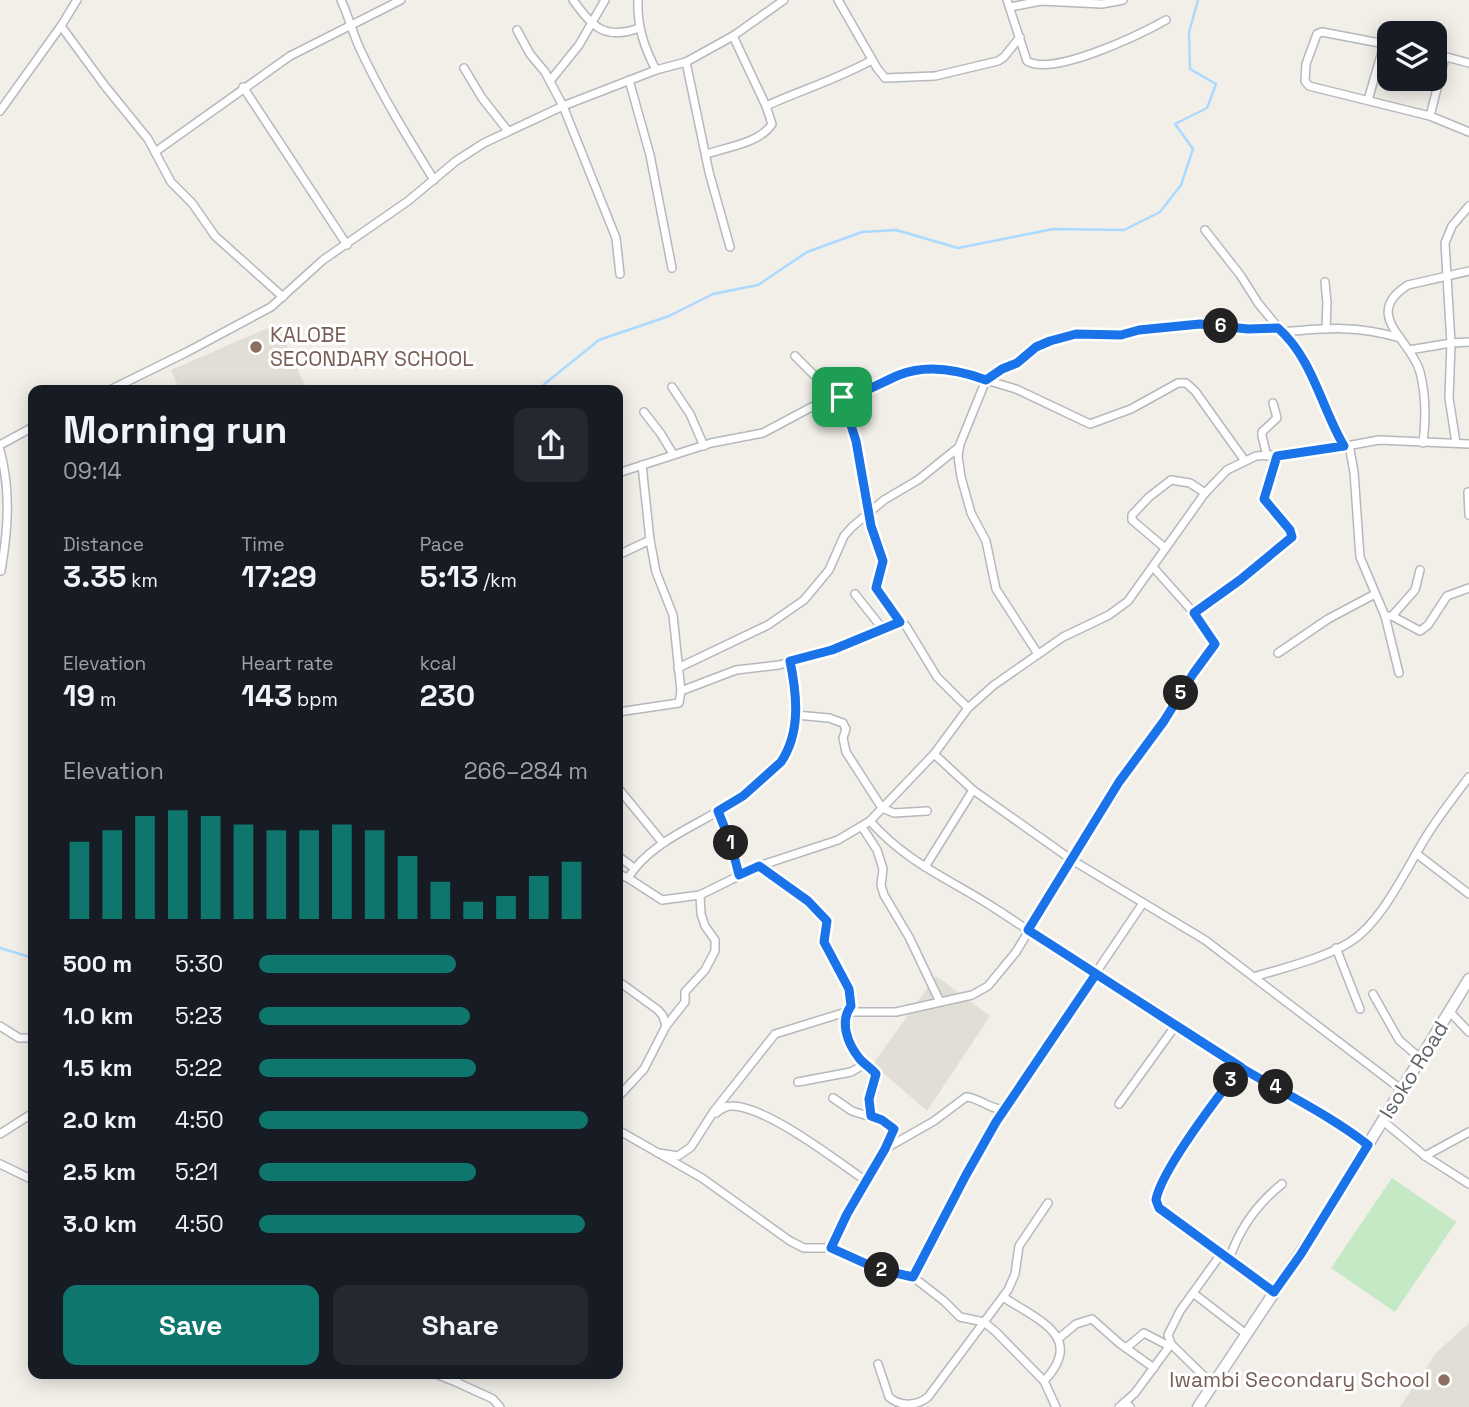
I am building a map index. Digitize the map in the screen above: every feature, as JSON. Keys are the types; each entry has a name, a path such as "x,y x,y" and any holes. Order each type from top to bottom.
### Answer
{"street":[{"path":"0,111 61,26 76,0"},
{"path":"341,0 373,75 434,180"},
{"path":"155,152 290,56 401,0"},
{"path":"573,0 591,25 617,33 639,28"},
{"path":"550,81 569,59 606,0"},
{"path":"638,0 639,28 645,50 656,70"},
{"path":"120,385 255,317 283,297 314,267 347,245 456,161 508,131 563,106 656,70 686,62 733,36 784,0"},
{"path":"838,0 884,77 934,76 998,61 1020,37"},
{"path":"1124,0 1102,4 1041,1 1008,3 1027,61 1041,65 1119,44 1166,20"},
{"path":"61,26 155,152 171,182 192,204 221,244 248,264 283,297"},
{"path":"517,30 563,106 615,238 620,274"},
{"path":"1377,43 1322,32 1314,38 1306,64 1304,76 1309,86 1430,116 1469,132"},
{"path":"707,154 750,140 766,131 772,124 733,36"},
{"path":"1447,58 1469,63"},
{"path":"766,106 811,86 848,74 872,60"},
{"path":"686,62 730,247"},
{"path":"464,68 482,98 508,131"},
{"path":"1368,100 1377,74"},
{"path":"629,80 650,155 672,268"},
{"path":"243,87 347,245"},
{"path":"1430,116 1436,91"},
{"path":"1456,443 1449,398 1451,343 1445,243 1447,236 1469,206"},
{"path":"1205,230 1310,370 1331,423 1346,445 1354,472 1360,557 1375,594 1389,616 1399,673"},
{"path":"1423,443 1424,398 1420,370 1388,315 1393,299 1408,285 1469,271"},
{"path":"1325,282 1326,329"},
{"path":"1038,654 994,584 986,541 971,513 965,494 958,456 959,447 986,380 1017,363 1036,347 1076,334 1121,335 1139,330 1200,324 1280,330 1362,328 1400,339"},
{"path":"1409,350 1469,342"},
{"path":"794,356 820,381 831,399"},
{"path":"623,471 673,454 763,433 806,409 831,399 865,391 919,370 956,371 1016,389 1090,424 1131,409 1178,383 1186,383 1195,391 1245,461"},
{"path":"671,387 690,414 704,446"},
{"path":"842,397 858,450 868,514 883,561 876,588 900,622 906,626 937,677 968,708"},
{"path":"1267,456 1262,432 1278,418 1273,402"},
{"path":"644,412 673,454"},
{"path":"0,445 28,430"},
{"path":"623,876 662,900 700,895 759,866 838,840 862,827 934,754 968,708 994,685 1063,637 1119,608 1134,595 1205,493 1227,470 1256,456 1277,456 1379,440 1469,444"},
{"path":"678,668 768,625 804,600 829,570 844,536 884,500 918,480 959,447"},
{"path":"0,450 8,492 7,531 1,571"},
{"path":"1194,613 1240,580 1292,537 1290,530 1264,499 1277,456"},
{"path":"623,711 679,703 681,691 673,615 658,578 650,540 642,465"},
{"path":"1165,548 1132,520 1132,515 1171,480 1189,483 1205,493"},
{"path":"1468,492 1469,515"},
{"path":"623,553 650,540"},
{"path":"658,1153 678,1156 684,1154 771,1037 815,1020 846,1012 895,1012 972,995 988,986 1016,952 1119,782 1156,733 1215,644 1194,613 1153,567"},
{"path":"1389,616 1415,590 1420,570"},
{"path":"1389,616 1420,631 1428,625 1447,596 1469,588"},
{"path":"855,594 882,628"},
{"path":"1278,653 1328,619 1375,594"},
{"path":"681,691 736,670 771,666 832,650 900,622"},
{"path":"628,878 634,868 663,843 743,796 781,762 792,736 796,715 796,689 790,661"},
{"path":"796,715 829,718 843,723 846,729 843,738 846,752 882,808 894,813 927,811"},
{"path":"934,754 973,790 1072,860 1192,931 1402,1090"},
{"path":"1254,977 1349,943 1370,923 1396,889 1430,830 1469,777"},
{"path":"925,867 973,790"},
{"path":"623,794 663,843"},
{"path":"718,811 739,875"},
{"path":"870,821 896,848 925,867 976,896 1241,1067 1331,1118 1368,1145"},
{"path":"862,827 877,850 883,869 881,885 888,905 909,937 940,1002"},
{"path":"1417,854 1469,894"},
{"path":"623,860 634,868"},
{"path":"759,866 808,901 827,921 824,942 849,989 851,1006 846,1012 846,1033 858,1057 876,1074 869,1099 871,1116"},
{"path":"623,1092 645,1069 666,1026 683,1006 685,992 705,970 715,951 715,940 705,926 701,914 700,895"},
{"path":"913,1277 1004,1109 1143,903"},
{"path":"1336,948 1360,1009"},
{"name":"Isoko Road","path":"1198,1407 1313,1235 1469,979"},
{"path":"623,985 658,1010 666,1026"},
{"path":"1373,994 1399,1040 1420,1059"},
{"path":"1450,1012 1469,1032"},
{"path":"1119,1104 1176,1025"},
{"path":"0,1026 19,1038 28,1038"},
{"path":"798,1082 851,1073 866,1064"},
{"path":"1241,1067 1207,1112 1156,1197 1159,1208 1274,1292"},
{"path":"885,1149 934,1121 966,1097 992,1108 1004,1109"},
{"path":"831,1248 894,1129 882,1120 852,1111 833,1098"},
{"path":"710,1118 729,1106 757,1113 822,1151 866,1181"},
{"path":"0,1134 28,1116"},
{"path":"1383,1121 1425,1156 1469,1184"},
{"path":"1425,1156 1469,1132"},
{"path":"623,1133 724,1193 790,1241 812,1249 831,1248 878,1269 913,1277 960,1317 984,1322 1044,1381 1056,1407"},
{"path":"0,1164 28,1178"},
{"path":"1229,1260 1246,1223 1258,1206 1282,1184"},
{"path":"878,1364 892,1401 921,1403 936,1389 1003,1297 1015,1274 1020,1246 1048,1203"},
{"path":"1124,1405 1170,1345 1168,1335 1171,1327 1221,1254"},
{"path":"1193,1293 1246,1334"},
{"path":"1003,1297 1055,1333 1058,1339 1062,1353 1055,1370 1044,1381"},
{"path":"1058,1339 1076,1324 1092,1319 1154,1368"},
{"path":"1126,1348 1144,1333 1170,1345 1213,1384"},
{"path":"448,1379 493,1399 500,1407"}],"shaded area":[{"name":"KALOBE SECONDARY SCHOOL","path":"277,324 305,385 178,385 171,370"},
{"path":"936,976 990,1016 927,1111 873,1064"},
{"name":"Iwambi Secondary School","path":"1469,1323 1469,1407 1400,1407 1436,1353"}],"green space":[{"path":"1392,1178 1456,1222 1395,1312 1331,1268"}],"waterway":[{"path":"543,385 599,340 669,316 713,294 758,285 807,252 862,232 896,230 958,248 1053,229 1124,230 1160,212 1181,185 1193,149 1175,124 1207,108 1216,84 1190,69 1189,32 1198,0"},
{"path":"0,948 28,956"}],"place":[{"name":"KALOBE SECONDARY SCHOOL","path":"256,347"},
{"name":"Iwambi Secondary School","path":"1444,1380"}],"route":[{"path":"842,397 856,441 871,526 883,561 876,588 900,622 832,650 790,661 796,689 796,715 786,755 743,796 718,811 739,875 759,866 808,901 827,921 824,942 849,989 851,1006 846,1012 846,1033 858,1057 876,1074 869,1099 871,1116 894,1129 831,1248 878,1269 913,1277 996,1122 1096,974 1129,996 1241,1067 1189,1140 1156,1200 1159,1208 1274,1292 1301,1254 1368,1145 1331,1118 1241,1067 1028,930 1119,782 1148,744 1215,644 1194,613 1240,580 1292,537 1290,530 1273,513 1264,499 1277,456 1344,446 1331,423 1310,370 1278,328 1248,329 1200,324 1153,328 1121,335 1076,334 1036,347 1017,363 986,380 956,371 919,370 842,397"}]}
